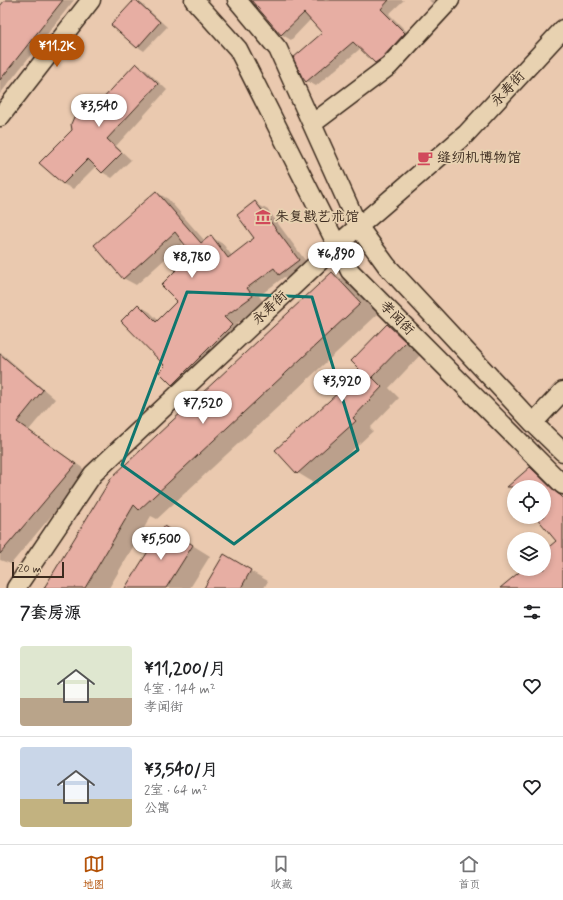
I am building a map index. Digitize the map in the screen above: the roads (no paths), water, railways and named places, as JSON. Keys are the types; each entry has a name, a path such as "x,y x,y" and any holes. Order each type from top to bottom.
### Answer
{"street":[{"path":"0,117 91,0"},
{"name":"孝闻街","path":"194,0 238,49 350,271 563,485"},
{"name":"孝闻街","path":"237,0 278,49 358,226 387,266 533,423 563,452"},
{"path":"312,124 389,66 450,0"},
{"name":"永寿街","path":"16,588 93,474 337,245 466,134 563,29"},
{"path":"533,423 563,391"}],"place":[{"name":"缝纫机博物馆","path":"425,158"},
{"name":"朱复戡艺术馆","path":"263,217"}]}
